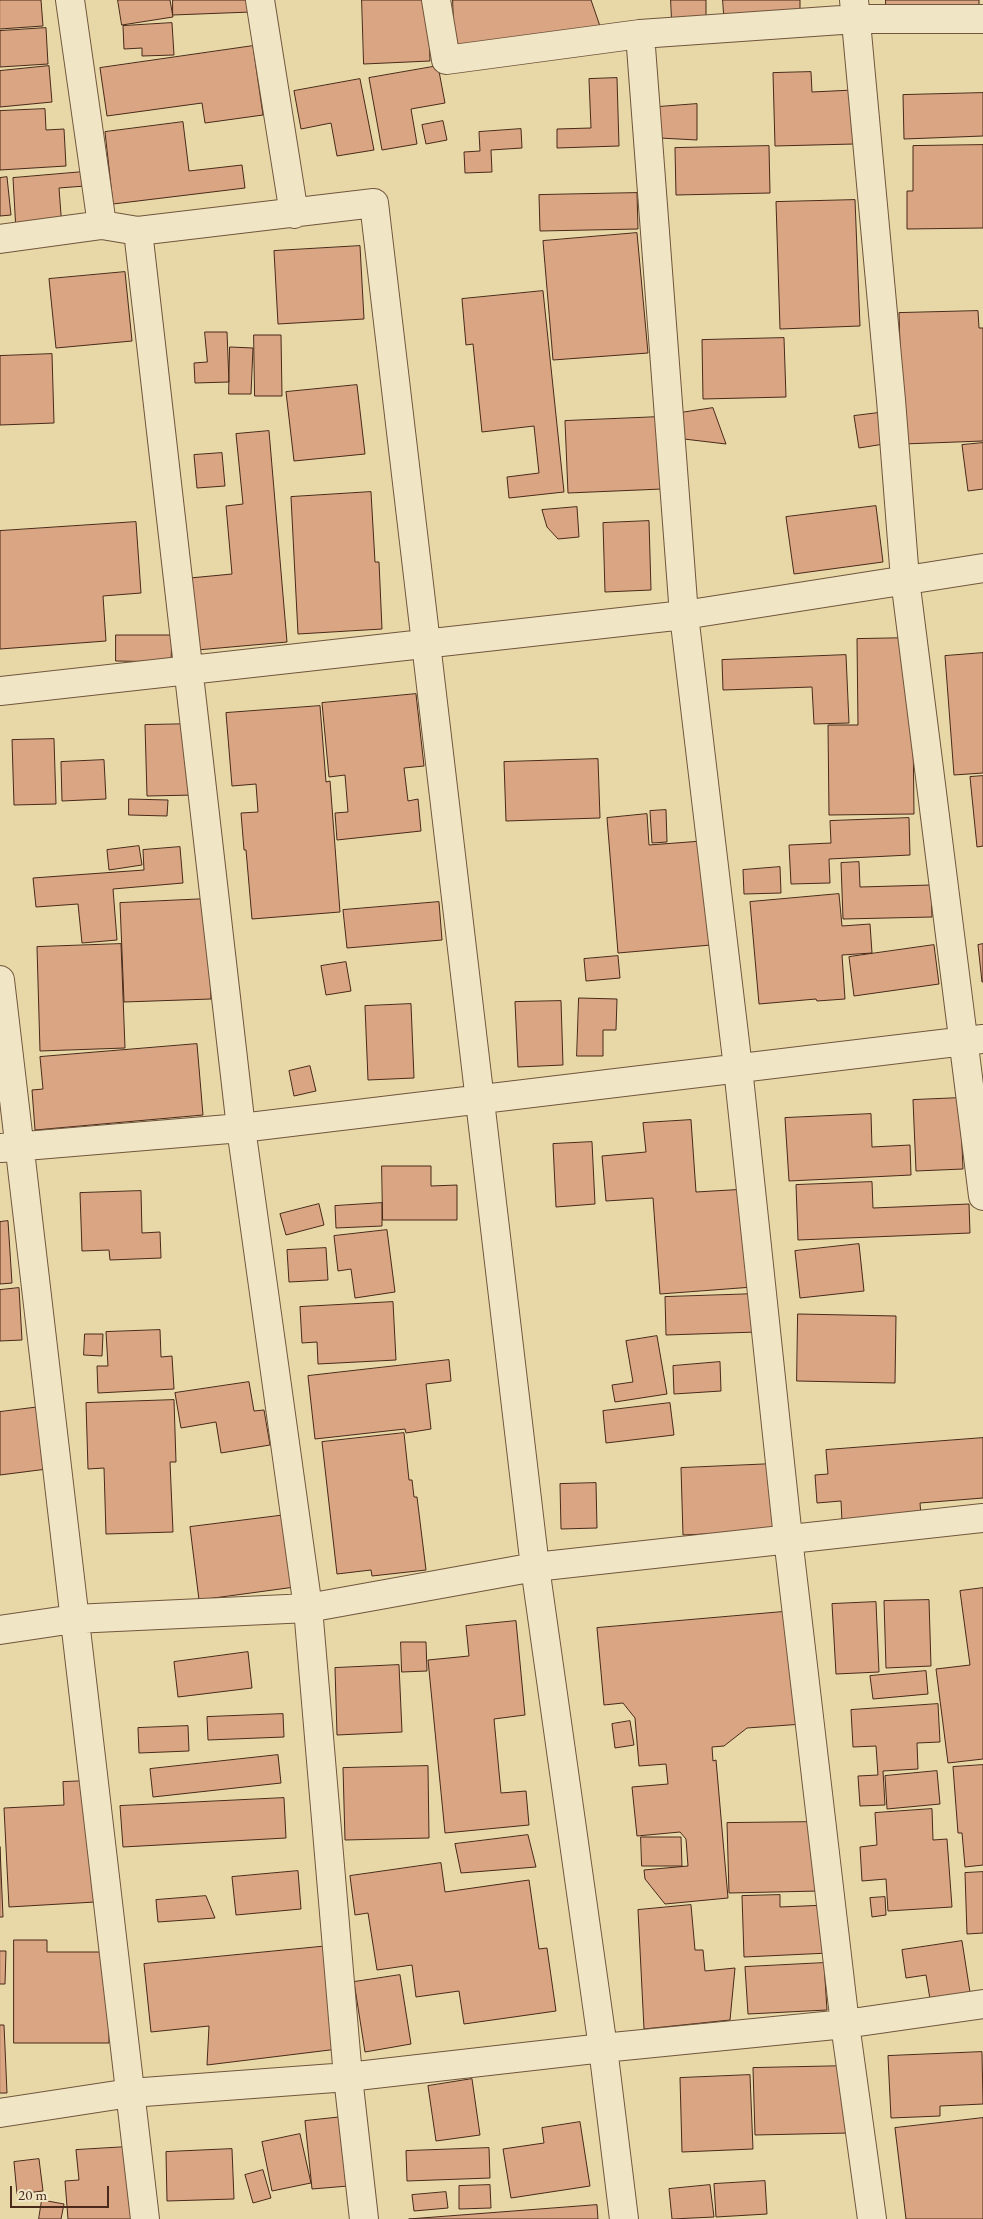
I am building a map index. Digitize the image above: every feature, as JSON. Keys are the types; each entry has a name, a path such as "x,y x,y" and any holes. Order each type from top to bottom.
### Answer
{"street":[{"path":"70,0 102,226"},
{"path":"260,0 294,214"},
{"path":"436,0 446,60 640,34 855,10 983,19"},
{"path":"855,10 892,400 905,579 973,1039 983,1196"},
{"path":"640,34 684,614 738,1068 788,1538 845,2024 872,2219"},
{"path":"0,239 102,226 138,232 374,204 535,1567 603,2048 624,2219"},
{"path":"138,232 240,1128 308,1608 348,2077 364,2219"},
{"path":"0,691 426,645 684,614 983,568"},
{"path":"0,980 10,1147 74,1619 145,2219"},
{"path":"10,1147 240,1128 973,1039"},
{"path":"0,1630 74,1619 308,1608 535,1567 983,1518"},
{"path":"0,2113 130,2093 348,2077 603,2048 845,2024 983,2004"}],"building":[{"path":"0,0 41,0 43,26 0,29"},
{"path":"118,0 170,0 173,17 122,25"},
{"path":"173,0 251,0 251,12 173,15"},
{"path":"362,0 428,0 430,61 364,64"},
{"path":"453,0 591,0 602,32 455,50"},
{"path":"671,0 706,0 706,20 672,21"},
{"path":"723,0 800,0 800,12 724,14"},
{"path":"886,0 979,0 979,6 886,11"},
{"path":"172,23 174,55 142,56 142,48 124,49 123,26"},
{"path":"46,28 48,64 0,67 0,31"},
{"path":"253,46 263,115 205,123 202,103 107,116 100,68"},
{"path":"49,66 52,102 0,107 0,71"},
{"path":"438,66 445,103 411,109 417,144 382,150 369,78"},
{"path":"811,72 812,92 853,90 854,144 775,146 773,73"},
{"path":"617,78 619,146 557,148 557,129 591,128 589,79"},
{"path":"360,79 374,150 337,156 331,123 301,129 294,91"},
{"path":"983,93 983,136 904,139 903,95"},
{"path":"697,104 697,140 660,138 658,107"},
{"path":"45,109 46,130 64,129 66,166 0,170 0,111"},
{"path":"443,121 447,140 426,144 422,125"},
{"path":"183,122 189,171 242,165 245,188 113,204 105,132"},
{"path":"521,129 522,148 491,150 492,172 465,173 464,152 480,151 479,132"},
{"path":"983,145 983,228 907,229 907,191 913,191 913,146"},
{"path":"769,146 770,193 676,195 675,148"},
{"path":"83,172 85,186 59,188 62,228 16,231 13,178"},
{"path":"7,177 11,215 0,216 0,178"},
{"path":"637,193 638,229 540,231 539,195"},
{"path":"855,200 860,326 780,329 776,202"},
{"path":"637,233 648,353 553,360 543,241"},
{"path":"360,246 364,319 278,324 274,251"},
{"path":"125,272 132,341 56,348 49,279"},
{"path":"543,291 564,492 509,498 507,477 539,473 534,426 482,432 473,344 466,345 462,299"},
{"path":"978,311 979,328 983,328 983,441 903,444 899,313"},
{"path":"205,332 227,332 229,382 195,383 194,363 207,362"},
{"path":"254,335 281,335 282,396 255,396"},
{"path":"784,338 786,397 703,399 702,340"},
{"path":"230,347 253,348 251,394 229,394"},
{"path":"52,354 54,423 0,425 0,356"},
{"path":"357,385 365,454 294,461 286,392"},
{"path":"713,408 726,444 684,439 680,413"},
{"path":"878,413 884,444 859,448 854,416"},
{"path":"659,417 662,489 568,493 565,421"},
{"path":"269,431 287,642 197,650 190,578 232,574 226,506 243,504 236,434"},
{"path":"983,443 983,489 968,491 962,445"},
{"path":"222,453 225,486 197,488 194,455"},
{"path":"371,492 375,562 379,562 382,629 298,634 291,497"},
{"path":"876,506 883,562 794,574 786,517"},
{"path":"577,507 579,537 558,539 547,527 542,510"},
{"path":"649,521 651,590 605,592 603,523"},
{"path":"136,522 141,593 103,596 106,641 0,649 0,531"},
{"path":"116,635 172,635 171,662 116,661"},
{"path":"912,638 914,814 829,815 828,725 858,725 857,639"},
{"path":"983,653 983,773 954,775 945,656"},
{"path":"846,655 849,723 814,724 812,687 723,690 722,660"},
{"path":"416,694 424,766 404,768 408,801 418,799 421,831 337,840 335,813 348,812 345,775 329,777 322,703"},
{"path":"320,706 326,782 330,781 340,912 252,919 241,813 258,812 256,784 232,786 226,713"},
{"path":"194,724 195,795 147,796 145,725"},
{"path":"54,739 56,804 14,805 12,740"},
{"path":"598,759 600,818 506,821 504,762"},
{"path":"104,760 106,799 62,801 61,762"},
{"path":"983,776 983,846 977,847 970,777"},
{"path":"129,799 168,800 167,816 129,815"},
{"path":"666,810 667,842 652,843 650,811"},
{"path":"647,814 649,845 702,841 711,945 618,953 607,818"},
{"path":"909,818 910,855 829,859 830,883 791,884 789,845 831,843 830,821"},
{"path":"139,846 142,865 109,870 107,850"},
{"path":"180,847 183,883 113,889 117,940 82,943 78,904 36,907 33,878 144,870 143,850"},
{"path":"859,862 860,887 931,885 932,917 843,919 841,863"},
{"path":"780,867 781,893 744,894 743,870"},
{"path":"839,894 842,926 870,924 872,953 842,955 845,999 817,1001 816,999 759,1004 750,902"},
{"path":"207,899 211,999 124,1002 120,903"},
{"path":"439,902 442,940 347,948 343,910"},
{"path":"121,944 125,1048 40,1051 37,947"},
{"path":"983,944 983,982 982,982 978,945"},
{"path":"934,945 939,984 854,996 849,957"},
{"path":"618,956 620,978 586,981 584,959"},
{"path":"346,962 351,991 326,995 321,966"},
{"path":"579,998 617,999 616,1030 603,1030 603,1056 577,1056"},
{"path":"561,1001 563,1065 518,1067 515,1002"},
{"path":"411,1004 414,1078 368,1080 365,1006"},
{"path":"197,1044 203,1115 35,1130 32,1090 43,1089 40,1057"},
{"path":"310,1066 316,1091 294,1096 289,1071"},
{"path":"960,1098 963,1169 916,1171 913,1100"},
{"path":"871,1114 872,1147 910,1145 911,1175 789,1181 785,1118"},
{"path":"691,1120 696,1192 747,1189 753,1287 660,1294 653,1198 606,1201 602,1156 646,1152 643,1123"},
{"path":"592,1142 595,1204 556,1207 553,1144"},
{"path":"382,1166 431,1166 431,1186 457,1185 457,1220 383,1220"},
{"path":"872,1182 873,1208 969,1204 970,1233 798,1240 796,1185"},
{"path":"141,1191 142,1233 160,1232 161,1258 110,1260 109,1250 82,1251 80,1193"},
{"path":"382,1203 382,1226 336,1228 335,1206"},
{"path":"319,1204 324,1225 286,1235 280,1214"},
{"path":"8,1221 12,1283 0,1284 0,1222"},
{"path":"387,1230 395,1292 355,1298 351,1269 338,1271 334,1236"},
{"path":"859,1244 864,1291 800,1298 795,1251"},
{"path":"326,1248 328,1280 289,1282 287,1250"},
{"path":"19,1288 22,1340 0,1341 0,1290"},
{"path":"756,1294 757,1332 666,1335 665,1297"},
{"path":"393,1302 396,1360 318,1364 317,1342 302,1343 300,1307"},
{"path":"798,1314 896,1316 895,1383 797,1381"},
{"path":"160,1330 161,1357 172,1356 174,1389 98,1393 97,1366 108,1366 106,1332"},
{"path":"85,1334 103,1334 102,1356 84,1355"},
{"path":"657,1336 667,1394 615,1402 612,1385 633,1382 626,1341"},
{"path":"449,1360 451,1381 426,1384 431,1429 406,1433 405,1429 315,1439 308,1376"},
{"path":"720,1362 721,1391 674,1394 673,1366"},
{"path":"249,1382 254,1411 264,1410 270,1445 221,1453 216,1422 181,1428 175,1393"},
{"path":"174,1400 176,1462 170,1462 173,1532 106,1534 104,1468 88,1469 86,1403"},
{"path":"670,1403 674,1435 606,1443 603,1411"},
{"path":"40,1407 47,1469 0,1475 0,1412"},
{"path":"404,1433 409,1480 412,1480 414,1497 417,1497 426,1570 372,1576 371,1570 337,1574 322,1442"},
{"path":"983,1438 983,1498 920,1503 921,1516 842,1522 841,1501 817,1503 815,1475 828,1474 826,1450"},
{"path":"773,1464 775,1531 683,1535 681,1468"},
{"path":"596,1483 597,1528 561,1529 560,1484"},
{"path":"286,1515 295,1587 199,1600 190,1527"},
{"path":"983,1588 983,1759 948,1763 936,1669 970,1665 960,1591"},
{"path":"929,1600 931,1666 886,1668 884,1601"},
{"path":"876,1602 879,1672 836,1674 832,1604"},
{"path":"794,1611 803,1724 747,1728 724,1746 712,1747 713,1761 716,1760 728,1898 665,1904 645,1879 644,1870 688,1866 686,1839 680,1832 637,1836 632,1787 668,1784 666,1764 639,1766 635,1718 623,1703 604,1705 597,1628"},
{"path":"516,1621 525,1715 494,1719 501,1793 526,1791 529,1825 445,1833 428,1660 469,1656 466,1626"},
{"path":"401,1642 426,1642 427,1671 402,1672"},
{"path":"248,1652 252,1688 178,1697 174,1662"},
{"path":"399,1665 402,1732 337,1735 335,1668"},
{"path":"926,1671 928,1694 873,1699 870,1676"},
{"path":"938,1704 940,1742 917,1743 918,1769 883,1771 885,1805 860,1806 858,1776 878,1775 876,1746 853,1747 851,1710"},
{"path":"283,1714 284,1737 208,1740 207,1717"},
{"path":"630,1721 634,1745 615,1748 612,1724"},
{"path":"188,1726 189,1751 139,1753 138,1728"},
{"path":"278,1755 281,1783 153,1797 150,1769"},
{"path":"983,1765 983,1865 965,1867 962,1833 958,1833 953,1767"},
{"path":"428,1766 429,1838 345,1840 343,1768"},
{"path":"937,1771 940,1804 887,1809 885,1776"},
{"path":"88,1781 95,1902 9,1907 4,1808 64,1805 63,1782"},
{"path":"284,1798 286,1838 123,1847 120,1806"},
{"path":"932,1809 933,1840 947,1839 952,1907 888,1911 886,1879 862,1881 860,1847 877,1845 875,1813"},
{"path":"817,1822 819,1891 729,1893 727,1823"},
{"path":"528,1835 536,1867 461,1873 455,1844"},
{"path":"641,1837 681,1837 682,1866 642,1866"},
{"path":"0,1847 3,1917 0,1917"},
{"path":"441,1863 445,1892 529,1880 539,1949 547,1948 556,2011 464,2024 459,1991 416,1997 412,1965 377,1970 368,1913 355,1915 350,1876"},
{"path":"298,1871 301,1909 236,1915 232,1877"},
{"path":"983,1872 983,1933 967,1934 965,1873"},
{"path":"780,1895 780,1907 827,1905 829,1953 744,1957 742,1896"},
{"path":"206,1896 215,1918 158,1922 156,1900"},
{"path":"885,1897 886,1915 872,1917 870,1898"},
{"path":"691,1905 695,1950 703,1950 705,1971 735,1968 730,2020 644,2029 638,1910"},
{"path":"14,1940 47,1940 47,1952 109,1952 109,2043 14,2043"},
{"path":"962,1941 972,2005 932,2011 926,1975 906,1978 902,1950"},
{"path":"329,1946 338,2049 207,2065 209,2026 151,2032 144,1964"},
{"path":"0,1951 6,1951 5,1984 0,1984"},
{"path":"824,1963 827,2010 748,2014 745,1967"},
{"path":"400,1975 411,2044 365,2052 354,1982"},
{"path":"0,2025 4,2025 7,2093 0,2093"},
{"path":"982,2052 983,2104 940,2106 940,2116 891,2118 888,2056"},
{"path":"848,2066 849,2133 755,2135 753,2068"},
{"path":"750,2075 753,2149 682,2152 680,2078"},
{"path":"472,2079 480,2135 436,2141 428,2086"},
{"path":"352,2116 360,2185 312,2189 305,2121"},
{"path":"983,2118 983,2219 906,2219 895,2128"},
{"path":"580,2122 590,2186 511,2198 503,2149 544,2143 542,2128"},
{"path":"300,2134 311,2183 272,2191 262,2142"},
{"path":"127,2147 133,2219 68,2219 65,2181 79,2180 76,2150"},
{"path":"489,2148 490,2178 407,2181 406,2151"},
{"path":"232,2149 234,2199 167,2201 166,2152"},
{"path":"39,2159 43,2191 17,2194 14,2162"},
{"path":"263,2170 271,2198 253,2203 245,2175"},
{"path":"765,2181 767,2214 716,2217 714,2184"},
{"path":"490,2185 491,2208 459,2209 459,2186"},
{"path":"710,2185 714,2217 672,2219 669,2189"},
{"path":"446,2192 448,2208 414,2211 412,2195"},
{"path":"42,2200 64,2204 61,2219 39,2219"},
{"path":"597,2205 598,2219 409,2219"}]}
